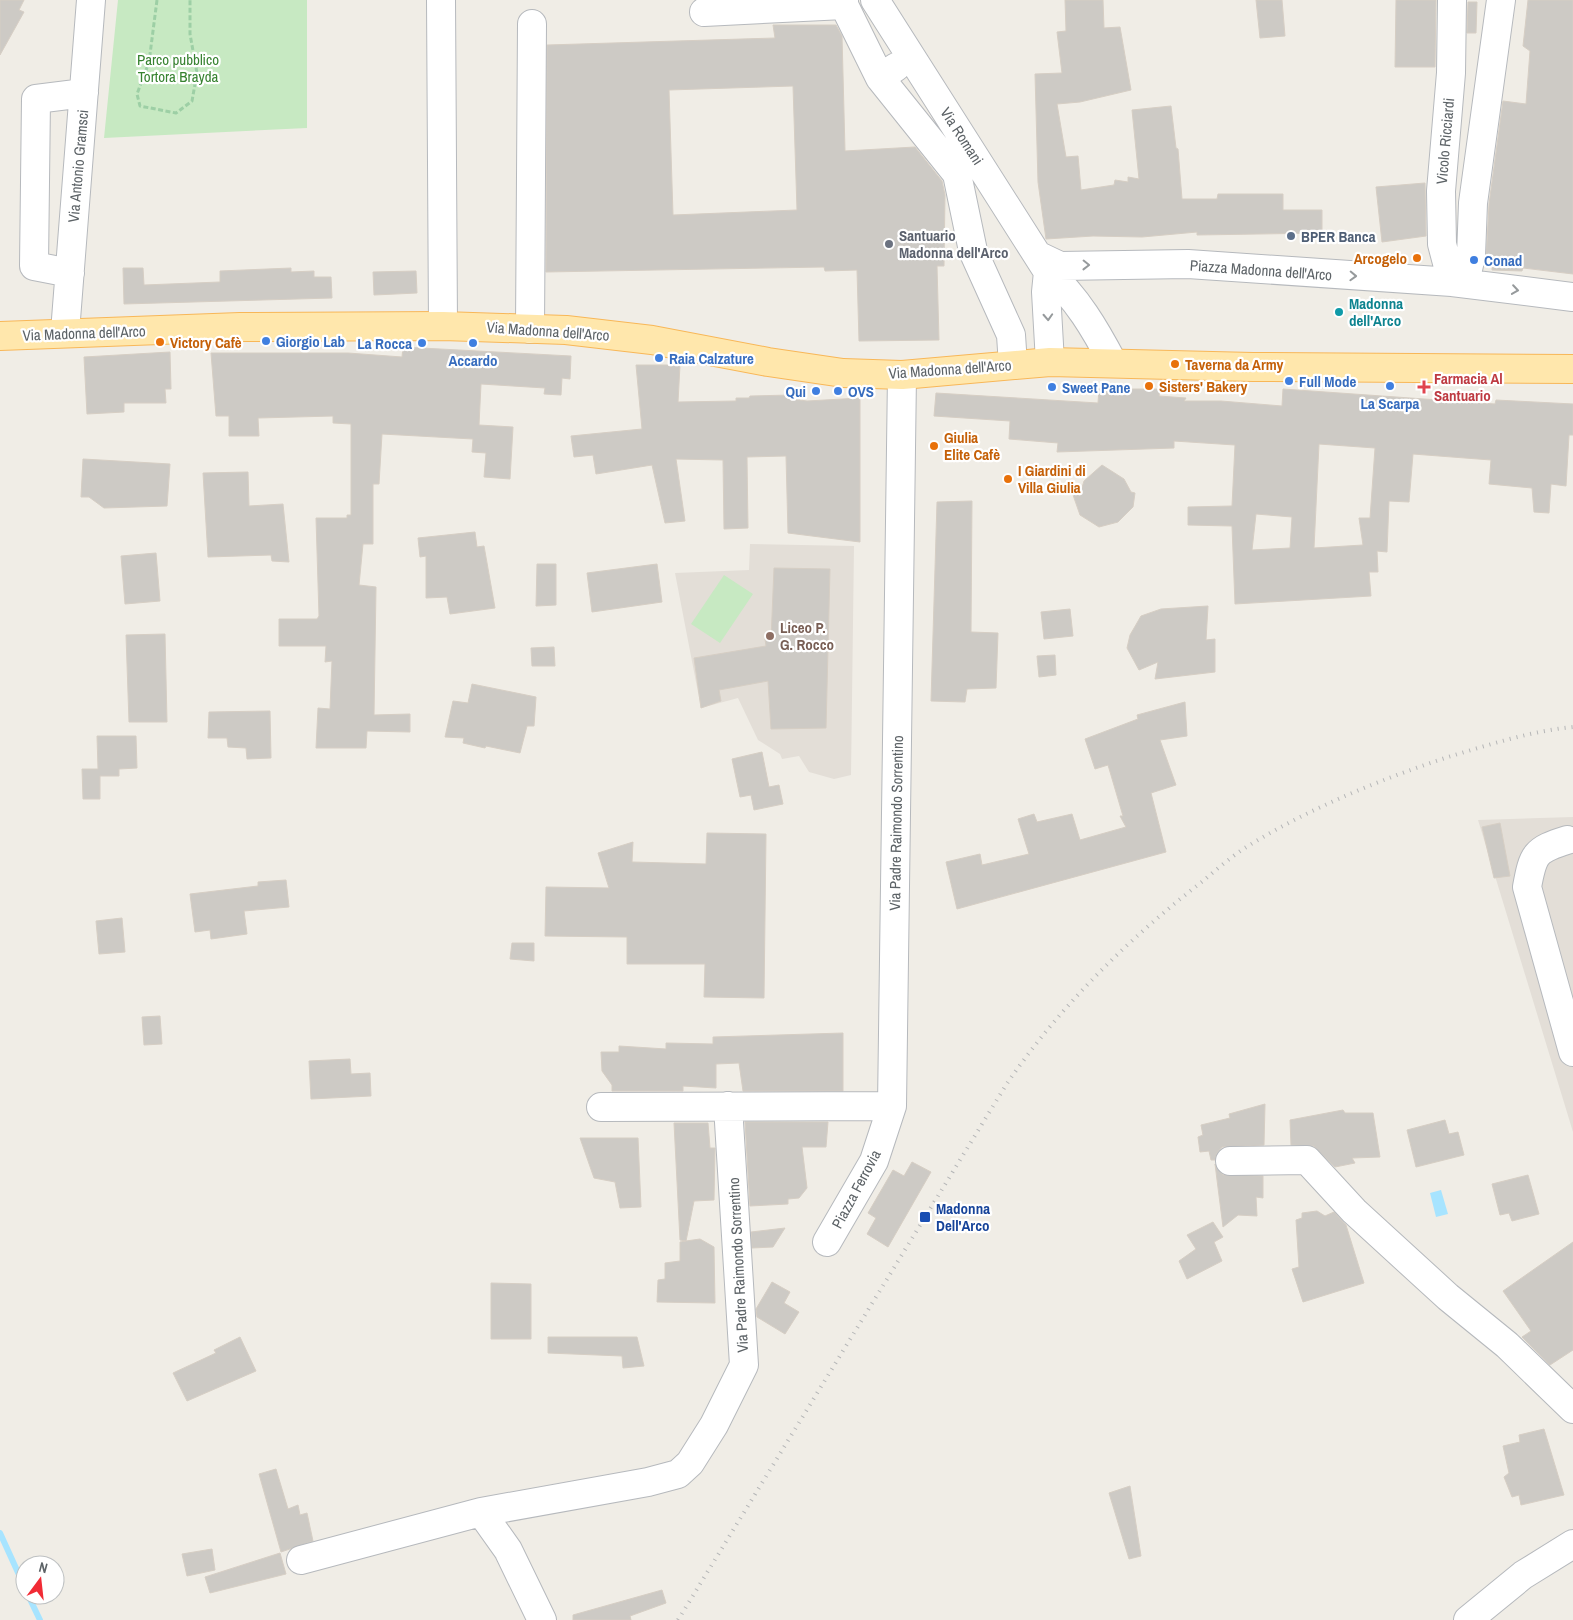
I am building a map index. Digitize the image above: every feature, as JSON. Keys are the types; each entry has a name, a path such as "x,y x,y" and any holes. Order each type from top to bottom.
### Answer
{"main road":[{"name":"Via Madonna dell'Arco","path":"0,336 65,332 443,326 566,330 652,340 768,362 844,373 902,375 1050,362 1253,367 1573,369"}],"street":[{"name":"Via Antonio Gramsci","path":"65,332 91,0"},
{"path":"441,0 443,326"},
{"name":"Via Romani","path":"875,0 1044,264 1068,290 1096,330 1113,363"},
{"name":"Vicolo Ricciardi","path":"1452,0 1451,73 1441,191 1442,244 1458,283"},
{"path":"1458,283 1471,256 1473,203 1501,0"},
{"path":"704,12 844,3 880,78 956,174 973,251 1011,335 1013,365"},
{"path":"530,329 532,24"},
{"path":"880,78 911,56"},
{"path":"70,273 34,266 36,99 84,93"},
{"path":"1044,264 1050,362"},
{"name":"Piazza Madonna dell'Arco","path":"1044,264 1060,266 1188,264 1458,283 1573,297"},
{"name":"Via Padre Raimondo Sorrentino","path":"892,1106 902,375"},
{"path":"1567,840 1542,848 1531,864 1527,887 1573,1052"},
{"path":"601,1106 892,1106"},
{"name":"Via Padre Raimondo Sorrentino","path":"301,1560 481,1512 648,1482 678,1474 690,1463 714,1425 744,1365 728,1106"},
{"name":"Piazza Ferrovia","path":"827,1242 874,1161 892,1106"},
{"path":"1230,1161 1307,1160 1354,1211 1448,1297 1506,1345 1573,1409"},
{"path":"481,1512 508,1550 542,1620"},
{"path":"1468,1620 1524,1575 1573,1544"}],"path":[{"path":"157,0 149,62 137,94 140,106 153,111 176,113 192,102 197,73 190,34 190,0"}],"shaded area":[{"name":"Liceo P. G. Rocco","path":"750,544 854,546 851,775 834,779 809,772 799,756 782,759 780,754 758,740 738,698 701,708 675,573 749,570"},
{"path":"1573,817 1573,1132 1478,820"}],"green space":[{"name":"Parco pubblico Tortora Brayda","path":"118,0 307,0 307,128 104,138"},
{"path":"724,575 753,594 720,643 691,624"}],"water":[{"path":"1441,1190 1448,1214 1436,1217 1430,1193"}],"building":[{"path":"0,0 24,0 19,10 24,12 0,55"},
{"path":"1065,0 1103,0 1104,28 1120,27 1131,90 1080,102 1057,104 1066,157 1078,156 1081,190 1114,185 1115,180 1128,182 1128,177 1139,179 1132,110 1171,106 1176,148 1178,149 1182,199 1217,199 1218,194 1283,194 1283,210 1322,210 1322,233 1197,235 1197,232 1142,237 1093,236 1046,239 1038,182 1035,74 1062,73 1057,32 1066,31"},
{"path":"1256,0 1282,0 1285,36 1260,38"},
{"path":"1396,0 1436,0 1435,67 1395,67"},
{"path":"1528,0 1573,0 1573,274 1523,268 1522,271 1492,270 1492,264 1486,262 1489,204 1503,101 1526,104 1530,51 1523,46"},
{"path":"1468,2 1477,2 1476,33 1467,33"},
{"path":"773,25 836,25 842,36 845,151 915,147 942,181 945,195 944,266 937,266 939,340 859,341 857,270 825,271 824,267 546,272 547,45 775,38","holes":["793,86 797,210 673,215 669,90"]},
{"path":"1425,183 1426,236 1382,242 1376,187"},
{"path":"123,268 143,268 144,285 220,282 220,271 291,268 291,272 314,271 314,277 331,277 332,298 124,304"},
{"path":"416,271 417,293 374,295 373,272"},
{"path":"403,347 571,356 570,379 562,378 561,395 544,394 545,388 481,384 479,425 513,427 510,479 484,477 486,453 472,452 473,439 382,434 379,484 373,484 373,544 363,544 359,585 376,587 374,715 410,714 410,732 367,731 366,748 316,748 318,708 330,709 332,661 325,662 326,646 279,646 279,619 317,619 319,616 316,518 347,518 347,515 351,515 351,424 333,423 333,416 258,418 259,436 229,436 229,416 216,416 211,353 348,353 402,357"},
{"path":"170,352 171,389 165,389 166,403 124,403 124,412 87,414 84,357"},
{"path":"636,365 680,365 678,402 736,401 736,398 749,398 750,396 791,395 792,399 807,401 860,398 860,542 788,533 786,456 747,457 748,528 724,529 723,460 676,459 685,521 665,523 652,465 596,474 593,455 574,457 571,436 642,429"},
{"path":"1099,389 1160,389 1159,396 1186,398 1184,401 1221,401 1282,406 1283,389 1495,404 1496,400 1573,404 1573,435 1569,435 1566,486 1551,484 1549,513 1534,512 1532,488 1489,484 1491,460 1413,454 1409,502 1389,501 1387,552 1377,551 1378,572 1369,572 1371,596 1235,604 1232,526 1188,525 1188,507 1232,506 1235,445 1174,441 1174,448 1057,452 1058,443 1009,439 1010,421 934,416 936,393 1098,403","holes":["1319,444 1375,448 1370,518 1359,518 1363,545 1314,548","1256,514 1292,517 1290,548 1252,550"]},
{"path":"83,459 170,464 167,506 104,508 89,497 81,497"},
{"path":"1102,465 1124,479 1131,492 1135,493 1133,507 1118,522 1099,527 1080,515 1073,495 1080,494 1084,481"},
{"path":"248,472 249,506 283,504 289,562 272,561 271,555 208,557 203,473"},
{"path":"972,501 971,632 998,633 996,688 967,689 965,702 931,701 937,502"},
{"path":"475,532 477,547 484,546 495,608 450,614 447,597 426,598 426,556 420,557 418,538"},
{"path":"156,553 160,601 125,604 121,556"},
{"path":"537,564 556,564 556,605 536,606"},
{"path":"657,564 662,602 592,612 587,573"},
{"path":"774,568 830,569 826,728 771,729 768,681 719,690 721,701 701,708 694,658 766,646 765,639 771,640"},
{"path":"1208,606 1206,640 1215,639 1215,672 1155,679 1158,662 1139,670 1127,648 1130,635 1141,616 1161,609"},
{"path":"1070,609 1073,636 1044,639 1041,612"},
{"path":"165,634 167,722 129,722 126,635"},
{"path":"554,647 555,666 532,666 531,648"},
{"path":"1055,655 1056,675 1039,677 1037,656"},
{"path":"472,684 536,697 534,726 527,726 520,753 463,743 464,738 445,737 453,701 468,703"},
{"path":"1185,702 1187,736 1160,740 1176,785 1151,793 1166,852 957,909 946,862 980,854 982,865 1029,854 1018,819 1034,814 1037,822 1072,814 1080,840 1126,827 1120,816 1123,816 1108,765 1095,769 1085,739 1138,719 1137,715"},
{"path":"270,711 271,758 247,759 246,748 228,747 227,738 208,738 209,712"},
{"path":"97,736 136,736 137,768 119,769 119,776 100,776 100,799 83,799 82,769 98,769"},
{"path":"762,752 769,787 779,785 783,804 754,810 751,795 740,797 732,759"},
{"path":"1500,823 1510,876 1494,878 1482,827"},
{"path":"707,833 766,834 764,998 704,997 705,964 627,964 627,937 545,936 546,887 609,888 598,853 633,842 632,862 706,864"},
{"path":"286,880 289,907 244,911 247,934 211,939 210,930 195,932 190,894 258,886 258,882"},
{"path":"122,918 125,952 99,954 96,921"},
{"path":"512,943 534,943 534,961 510,959"},
{"path":"160,1016 162,1044 144,1045 142,1017"},
{"path":"843,1033 843,1091 743,1091 739,1063 716,1064 716,1088 683,1086 683,1091 612,1091 612,1085 602,1071 601,1052 619,1052 619,1046 666,1049 666,1043 713,1044 713,1037"},
{"path":"350,1059 351,1074 370,1073 371,1096 311,1099 309,1061"},
{"path":"1265,1104 1264,1145 1222,1147 1217,1153 1215,1160 1211,1160 1209,1151 1200,1152 1198,1137 1203,1135 1201,1125 1230,1118 1229,1114"},
{"path":"1343,1110 1345,1113 1373,1113 1380,1157 1352,1158 1355,1163 1335,1167 1314,1146 1291,1145 1290,1120"},
{"path":"1445,1120 1449,1134 1458,1132 1464,1155 1416,1167 1407,1130"},
{"path":"745,1122 828,1122 826,1147 802,1147 807,1188 799,1198 788,1199 788,1204 750,1206"},
{"path":"674,1123 708,1123 710,1148 715,1148 714,1200 694,1201 686,1241 680,1240"},
{"path":"580,1138 638,1138 641,1207 620,1208 615,1182 594,1178"},
{"path":"912,1162 931,1172 888,1247 867,1234 876,1218 868,1213 893,1170 904,1176"},
{"path":"1215,1164 1223,1175 1263,1176 1263,1198 1256,1197 1257,1216 1238,1215 1223,1227"},
{"path":"1528,1175 1539,1214 1512,1221 1509,1213 1500,1215 1492,1184"},
{"path":"1317,1211 1325,1216 1334,1212 1346,1225 1364,1283 1303,1302 1292,1269 1299,1267 1296,1220 1302,1218 1302,1213"},
{"path":"1213,1222 1223,1237 1214,1242 1222,1261 1187,1279 1179,1261 1196,1249 1187,1235"},
{"path":"785,1228 773,1247 752,1248 751,1232"},
{"path":"700,1239 714,1247 715,1303 657,1302 658,1280 665,1279 665,1263 680,1261 680,1242"},
{"path":"1573,1242 1573,1350 1550,1365 1522,1337 1531,1331 1503,1291"},
{"path":"772,1282 790,1292 784,1303 799,1312 785,1334 757,1317 756,1309"},
{"path":"491,1283 531,1284 531,1339 491,1339"},
{"path":"240,1337 256,1371 187,1401 173,1373 216,1353 214,1350"},
{"path":"548,1337 637,1337 644,1366 623,1368 622,1356 548,1353"},
{"path":"1544,1429 1564,1495 1521,1505 1519,1495 1512,1497 1504,1477 1509,1473 1503,1446 1520,1442 1519,1435"},
{"path":"276,1469 288,1509 298,1505 300,1515 307,1513 313,1541 281,1552 259,1474"},
{"path":"1130,1486 1141,1556 1129,1559 1109,1493"},
{"path":"212,1549 215,1570 187,1576 182,1554"},
{"path":"280,1553 286,1574 210,1593 205,1577"},
{"path":"662,1590 666,1603 630,1616 631,1620 573,1620 573,1615"}],"waterway":[{"path":"0,1533 15,1566"},
{"path":"33,1605 40,1620"}],"railway":[{"path":"678,1620 1006,1085 1072,1001 1122,950 1230,858 1272,832 1320,807 1396,775 1448,757 1526,735 1573,727"}],"place":[{"name":"BPER Banca","path":"1291,236"},
{"name":"Santuario Madonna dell'Arco","path":"889,244"},
{"name":"Arcogelo","path":"1417,258"},
{"name":"Conad","path":"1474,260"},
{"name":"Madonna dell'Arco","path":"1339,312"},
{"name":"Giorgio Lab","path":"266,341"},
{"name":"Victory Cafè","path":"160,342"},
{"name":"La Rocca","path":"422,343"},
{"name":"Accardo","path":"473,343"},
{"name":"Raia Calzature","path":"659,358"},
{"name":"Taverna da Army","path":"1175,364"},
{"name":"Full Mode","path":"1289,381"},
{"name":"Sisters' Bakery","path":"1149,386"},
{"name":"La Scarpa","path":"1390,386"},
{"name":"Sweet Pane","path":"1052,387"},
{"name":"Farmacia Al Santuario","path":"1424,387"},
{"name":"Qui","path":"816,391"},
{"name":"OVS","path":"838,391"},
{"name":"Giulia Elite Cafè","path":"934,446"},
{"name":"I Giardini di Villa Giulia","path":"1008,479"},
{"name":"Liceo P. G. Rocco","path":"770,636"},
{"name":"Madonna Dell'Arco","path":"925,1217"}]}
